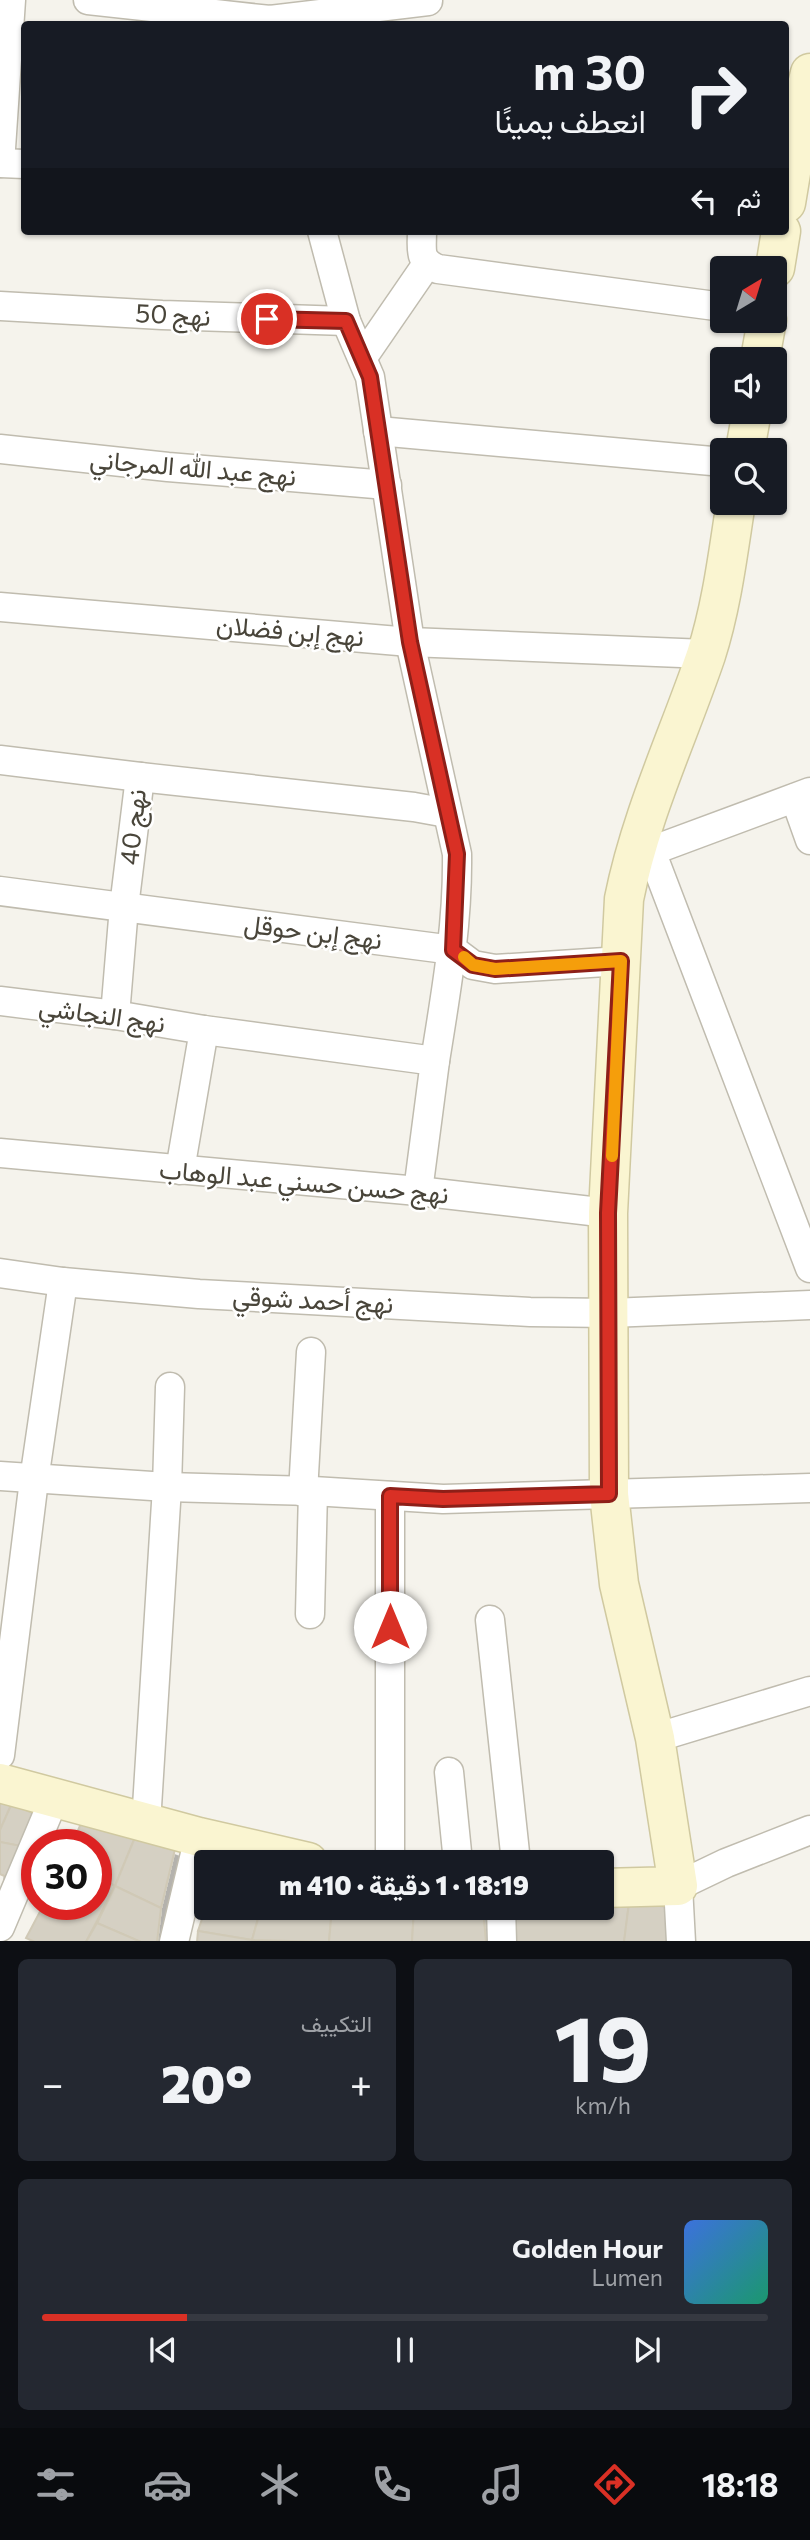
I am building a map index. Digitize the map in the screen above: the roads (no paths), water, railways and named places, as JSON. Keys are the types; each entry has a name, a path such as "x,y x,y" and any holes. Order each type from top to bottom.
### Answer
{"street":[{"path":"11,0 0,163 21,164"},
{"path":"88,0 268,15 428,0 426,21"},
{"path":"789,178 799,94"},
{"path":"323,235 346,321 370,377 410,642 457,854 453,950 418,1191"},
{"path":"422,235 422,251 427,264 438,269 710,305"},
{"path":"777,256 780,235"},
{"path":"363,357 427,264"},
{"name":"نهج 50","path":"0,306 346,321"},
{"path":"378,431 710,462"},
{"name":"نهج عبد الله المرجاني","path":"0,450 387,485"},
{"path":"681,1941 678,1886 665,1792 619,1584 609,1494 619,1313 608,1213 624,899 642,853 657,782 706,654 725,576 734,515"},
{"name":"نهج إبن فضلان","path":"0,607 410,642 706,654"},
{"name":"نهج 40","path":"0,760 140,778 124,907 115,1015"},
{"path":"140,778 414,807 447,813"},
{"path":"642,853 803,795 810,840"},
{"path":"642,853 810,1268"},
{"name":"نهج إبن حوقل","path":"0,891 453,950 473,965 495,969 621,961"},
{"name":"نهج النجاشي","path":"0,1001 435,1061"},
{"path":"180,1170 205,1030"},
{"name":"نهج حسن حسني عبد الوهاب","path":"0,1153 418,1191 608,1213"},
{"name":"نهج أحمد شوقي","path":"0,1273 63,1282 200,1294 516,1312 619,1313 810,1305"},
{"path":"0,1755 34,1480 63,1282"},
{"path":"310,1614 308,1491 311,1352"},
{"path":"146,1824 167,1487 170,1387"},
{"path":"0,1476 167,1487 308,1491 443,1499 810,1488"},
{"path":"390,1496 390,1850"},
{"path":"490,1620 515,1850"},
{"path":"655,1738 810,1691"},
{"path":"449,1772 457,1850"},
{"path":"0,1783 54,1800 256,1850"},
{"path":"0,1927 54,1800"},
{"path":"614,1888 678,1886 726,1863 810,1830"},
{"path":"174,1941 199,1837"},
{"path":"501,1920 502,1941"}]}
